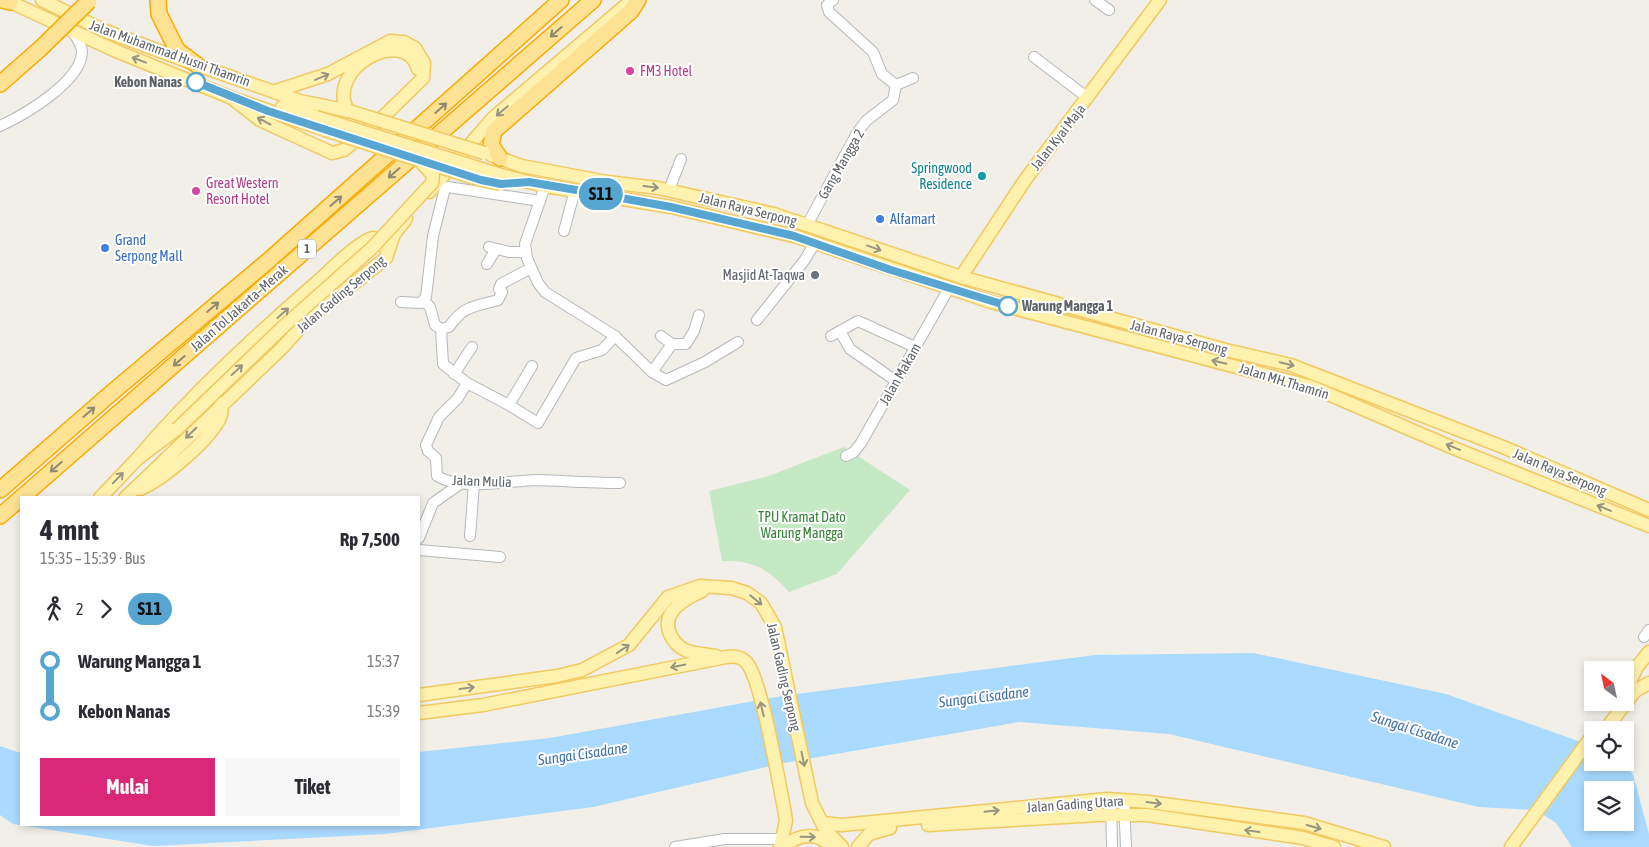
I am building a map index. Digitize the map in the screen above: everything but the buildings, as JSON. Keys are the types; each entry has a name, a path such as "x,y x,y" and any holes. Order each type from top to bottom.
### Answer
{"highway":[{"path":"0,84 79,0"},
{"path":"0,74 37,46 90,0"},
{"path":"158,0 159,14 177,50 197,65"},
{"path":"510,45 546,0"},
{"name":"Jalan Tol Jakarta–Merak","path":"0,490 268,261 561,0"},
{"name":"Jalan Tol Jakarta–Merak","path":"23,496 593,0"},
{"path":"500,158 492,145 494,131 631,11 638,0"},
{"name":"Jalan Tol Jakarta–Merak","path":"1,515 20,499"}],"main road":[{"name":"Jalan Muhammad Husni Thamrin","path":"42,0 103,30 197,65 276,91 323,112"},
{"name":"Jalan Gading Serpong","path":"126,496 221,403 282,348 306,321 386,258 394,234 493,118 632,0"},
{"name":"Jalan Kyai Maja","path":"960,277 1025,180 1160,0"},
{"name":"Jalan Muhammad Husni Thamrin","path":"6,1 72,31 232,98 303,123 481,180 506,177"},
{"path":"232,98 260,120 332,153 344,150 384,117 416,86 423,78 422,57 410,44 390,41 328,74 276,91"},
{"path":"349,111 342,96 347,78 378,52 404,51 411,56 419,72 416,86"},
{"path":"264,108 276,105 323,112 506,177 545,186 581,191"},
{"name":"Jalan Raya Serpong","path":"323,112 349,111 500,158 549,171 670,190 720,201 807,225 960,277 1226,350 1291,365 1324,376 1503,447 1649,510"},
{"name":"Jalan Gading Serpong","path":"102,496 138,459 177,429 284,326 372,248 432,183 433,175 417,158"},
{"name":"Jalan Raya Serpong","path":"506,177 549,171"},
{"name":"Jalan MH.Thamrin","path":"581,191 671,207 794,236 949,288 1082,327 1312,387 1649,526"},
{"path":"138,459 175,414 278,316 342,260 372,238 382,244 385,252 370,272"},
{"path":"850,255 855,242"},
{"path":"1082,327 1088,312"},
{"name":"Jalan Gading Serpong","path":"420,695 556,676 582,670 629,645 668,597 700,586 713,586 747,593 761,603 775,627 812,803 823,826 842,847"},
{"path":"713,586 679,604 669,617 668,626 673,640 683,650 726,657"},
{"path":"1634,673 1649,652"},
{"name":"Jalan Gading Serpong","path":"726,657 734,656 745,661 758,689 784,808 786,821 783,844"},
{"path":"420,712 483,705 726,657"},
{"path":"1634,691 1649,683"},
{"path":"1511,847 1584,747"},
{"path":"1519,847 1584,758"},
{"name":"Jalan Gading Utara","path":"823,826 1111,799 1304,824 1384,847"},
{"name":"Jalan Gading Utara","path":"858,847 869,834 877,830 1111,814 1147,815 1303,838 1334,847"},
{"path":"783,844 810,836 825,840 830,847"}],"street":[{"path":"833,0 827,5 829,12 873,52 882,74 896,85 913,78"},
{"path":"1095,0 1109,10"},
{"path":"0,126 48,97 76,68 82,52 81,46 72,31"},
{"path":"1034,56 1088,98"},
{"name":"Gang Mangga 2","path":"807,225 857,133 866,121 892,100 896,85"},
{"path":"670,190 682,158"},
{"path":"424,301 433,236 445,188 448,186 540,201"},
{"path":"545,186 525,244 532,268 545,292 615,336 652,372 666,380 705,362 738,342"},
{"path":"564,231 581,191"},
{"path":"757,320 804,261 815,243"},
{"path":"487,264 493,248 509,252 526,252"},
{"path":"424,301 430,307 434,325 441,329 449,328 460,313 473,305 498,300 502,292 498,289 501,284 532,268"},
{"name":"Jalan Makam","path":"846,456 854,452 861,443 949,288"},
{"path":"401,302 421,303 424,301"},
{"path":"661,336 672,344 686,344 694,331 699,314"},
{"path":"896,380 850,349 836,334 856,322 860,322 915,347"},
{"path":"441,329 442,362 454,374 538,423 576,358 602,350 615,336"},
{"path":"652,372 672,344"},
{"path":"454,374 472,347"},
{"path":"509,405 532,366"},
{"name":"Jalan Mulia","path":"467,383 458,398 439,417 426,444 428,451 436,458 437,476 443,479 474,484 503,484 538,480 620,483"},
{"path":"420,536 433,503 463,482"},
{"path":"470,536 474,484"},
{"path":"420,550 500,557"},
{"path":"1111,799 1112,847"},
{"path":"1124,800 1126,847"},
{"path":"674,847 737,843 783,844"}],"green space":[{"name":"TPU Kramat Dato Warung Mangga","path":"844,447 910,490 837,574 789,592 774,577 752,564 722,561 709,491 766,477"}],"water":[{"name":"Sungai Cisadane","path":"1253,653 1446,694 1584,743 1584,771 1630,771 1633,774 1649,834 1649,847 1572,847 1556,823 1536,810 1479,807 1169,734 1019,722 784,763 593,807 385,834 153,846 26,826 420,826 420,752 550,738 782,696 1095,655"},
{"path":"0,746 20,753 20,825 13,824 0,815"}],"bus line":[{"name":"S11","path":"196,82 268,111 481,180 501,184 529,182 588,192 671,207 794,236 891,270 1008,306"}],"place":[{"name":"FM3 Hotel","path":"630,71"},
{"name":"Kebon Nanas","path":"196,82"},
{"name":"Springwood Residence","path":"982,176"},
{"name":"Great Western Resort Hotel","path":"196,191"},
{"name":"Alfamart","path":"880,219"},
{"name":"Grand Serpong Mall","path":"105,248"},
{"name":"Masjid At-Taqwa","path":"815,275"},
{"name":"Warung Mangga 1","path":"1008,306"}]}
